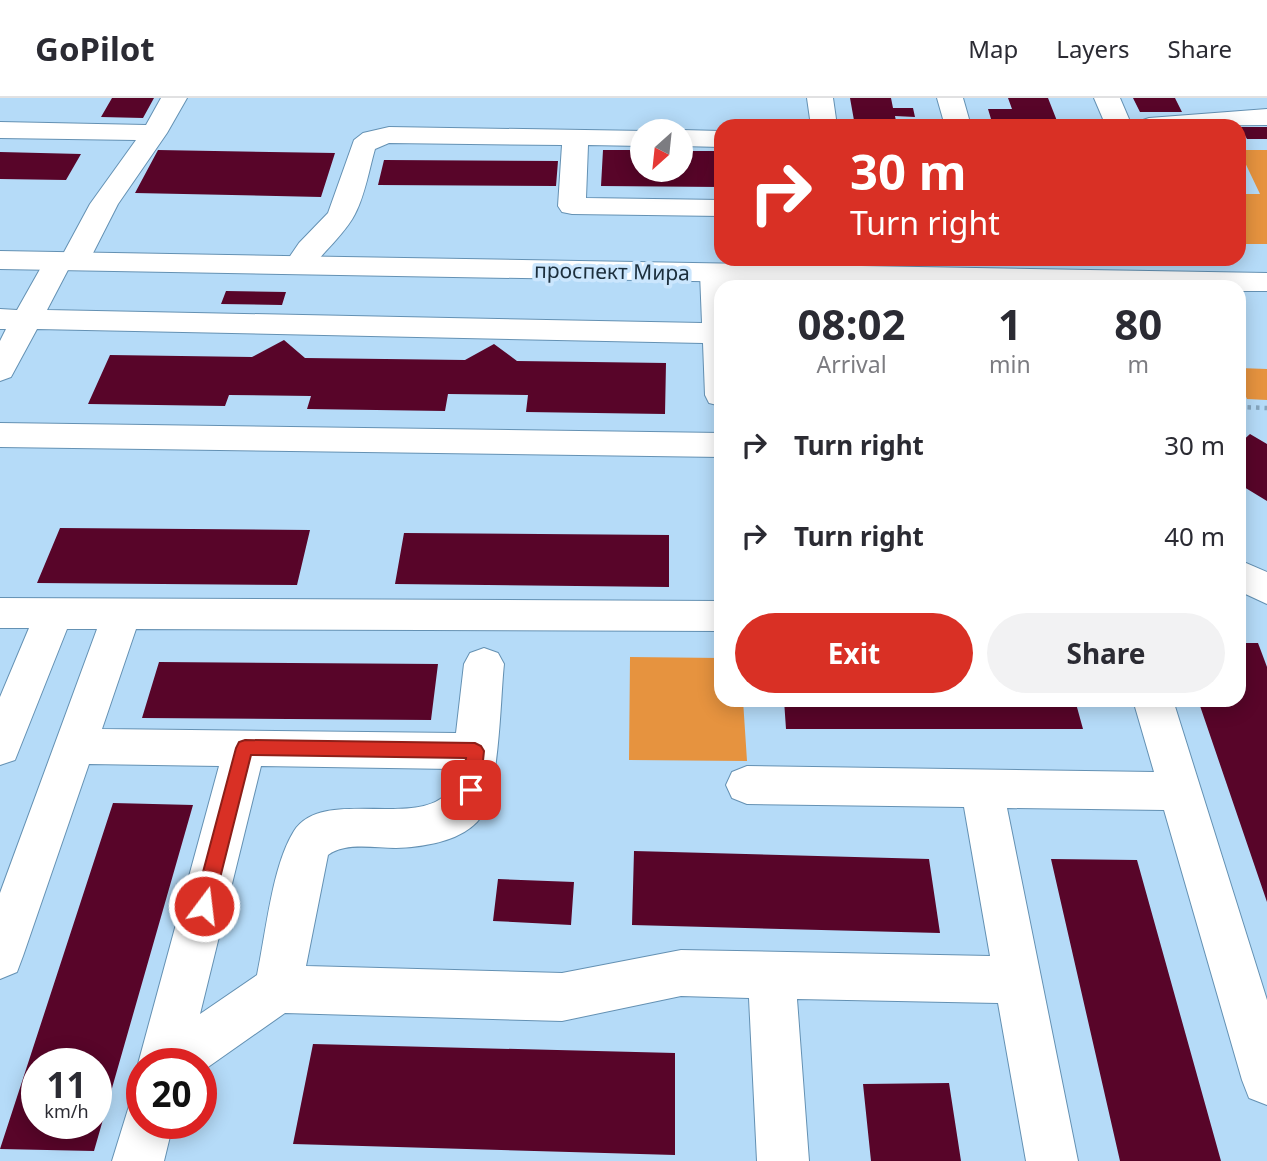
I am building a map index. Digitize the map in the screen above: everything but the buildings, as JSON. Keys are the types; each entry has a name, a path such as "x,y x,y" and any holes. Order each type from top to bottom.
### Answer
{"main road":[{"path":"0,370 13,320 66,261 154,133 174,98"},
{"path":"820,98 823,119"},
{"path":"950,98 956,119"},
{"path":"1107,98 1116,119"},
{"path":"1187,98 1199,119"},
{"path":"1234,119 1267,117"},
{"path":"0,130 35,119 154,133"},
{"path":"299,265 312,243 337,222 363,146 372,139 389,135 630,138"},
{"path":"575,137 572,206 714,208"},
{"path":"693,138 714,139"},
{"name":"проспект Мира","path":"0,260 715,273 836,267 1053,280"},
{"path":"715,273 715,280"},
{"name":"проспект Мира","path":"1246,282 1267,282"},
{"path":"13,320 714,333"},
{"path":"0,435 714,445"},
{"path":"1246,578 1267,589"},
{"path":"0,613 714,616"},
{"path":"0,747 54,613"},
{"path":"0,956 16,866 75,746 122,614"},
{"path":"278,989 304,855 313,839 329,832 347,829 410,829 438,824 462,808 471,790 484,664"},
{"path":"1155,707 1267,1080"},
{"path":"75,746 475,751"},
{"path":"167,1048 245,748"},
{"path":"747,785 1180,791"},
{"path":"982,789 1052,1161"},
{"path":"193,1048 278,989 562,997 681,973 1018,980"},
{"path":"772,975 783,1161"},
{"path":"138,1161 143,1139"}],"path":[{"path":"1246,407 1267,408"}],"shaded area":[{"path":"1246,150 1267,150 1267,244 1246,244 1246,194 1260,194 1246,165"},
{"path":"1246,368 1267,369 1267,400 1247,399"},
{"path":"630,657 714,658 714,707 743,707 747,761 629,760"}],"route":[{"path":"204,906 245,748 475,751 471,790"}]}
